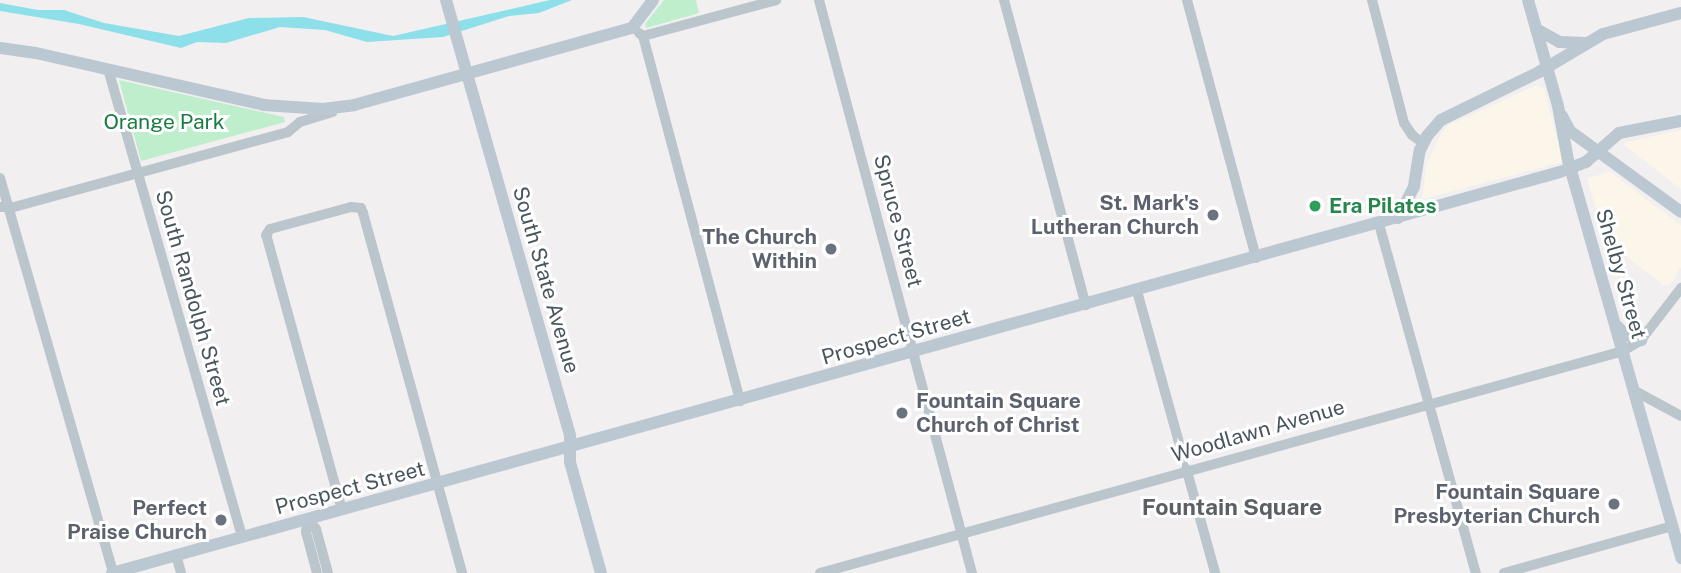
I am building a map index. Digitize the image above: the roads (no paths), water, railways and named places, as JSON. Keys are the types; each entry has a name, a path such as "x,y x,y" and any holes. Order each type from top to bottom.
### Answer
{"main road":[{"path":"0,48 276,107 323,109 354,105 632,28 653,0"},
{"name":"Shelby Street","path":"1528,0 1558,106 1570,169 1681,558"},
{"name":"South State Avenue","path":"449,6 567,425 570,462 600,573"},
{"path":"1398,218 1414,186 1423,144 1435,125 1448,115 1547,68 1604,34 1681,13"},
{"path":"1536,29 1559,42 1587,43"},
{"path":"1558,106 1570,131 1681,212"},
{"name":"Prospect Street","path":"112,573 438,485 1570,169 1583,164 1619,133 1681,121"},
{"path":"1615,323 1625,335 1641,340"}],"street":[{"path":"643,36 776,0"},
{"name":"Spruce Street","path":"820,0 972,573"},
{"path":"1004,0 1086,305"},
{"path":"1187,0 1256,258"},
{"path":"1372,0 1405,124 1412,135 1423,144"},
{"path":"632,28 643,36 740,401"},
{"name":"South Randolph Street","path":"108,69 242,537"},
{"path":"4,207 288,132 300,122 354,105"},
{"path":"0,178 4,207 112,573"},
{"path":"342,510 267,231 355,207 361,208 363,213 462,573"},
{"path":"1379,224 1476,573"},
{"name":"Woodlawn Avenue","path":"820,573 1623,351 1641,340 1681,288"},
{"path":"1138,291 1215,573"},
{"path":"1635,391 1681,416"},
{"path":"308,519 306,532 317,573"},
{"path":"308,519 316,529 328,573"},
{"path":"1504,573 1672,526"},
{"path":"176,555 181,573"}],"water":[{"path":"550,0 572,0 539,13 509,16 443,37 367,42 325,30 280,27 226,43 197,42 181,48 79,24 0,11 0,3 38,10 64,10 104,23 179,36 249,18 303,17 393,36"}],"place":[{"name":"Era Pilates","path":"1315,206"},
{"name":"St. Mark's Lutheran Church","path":"1213,215"},
{"name":"The Church Within","path":"831,249"},
{"name":"Fountain Square Church of Christ","path":"902,413"},
{"name":"Fountain Square Presbyterian Church","path":"1614,504"},
{"name":"Perfect Praise Church","path":"221,520"}],"district":[{"name":"Fountain Square","path":"1232,507"}],"park label":[{"name":"Orange Park","path":"164,122"}]}
